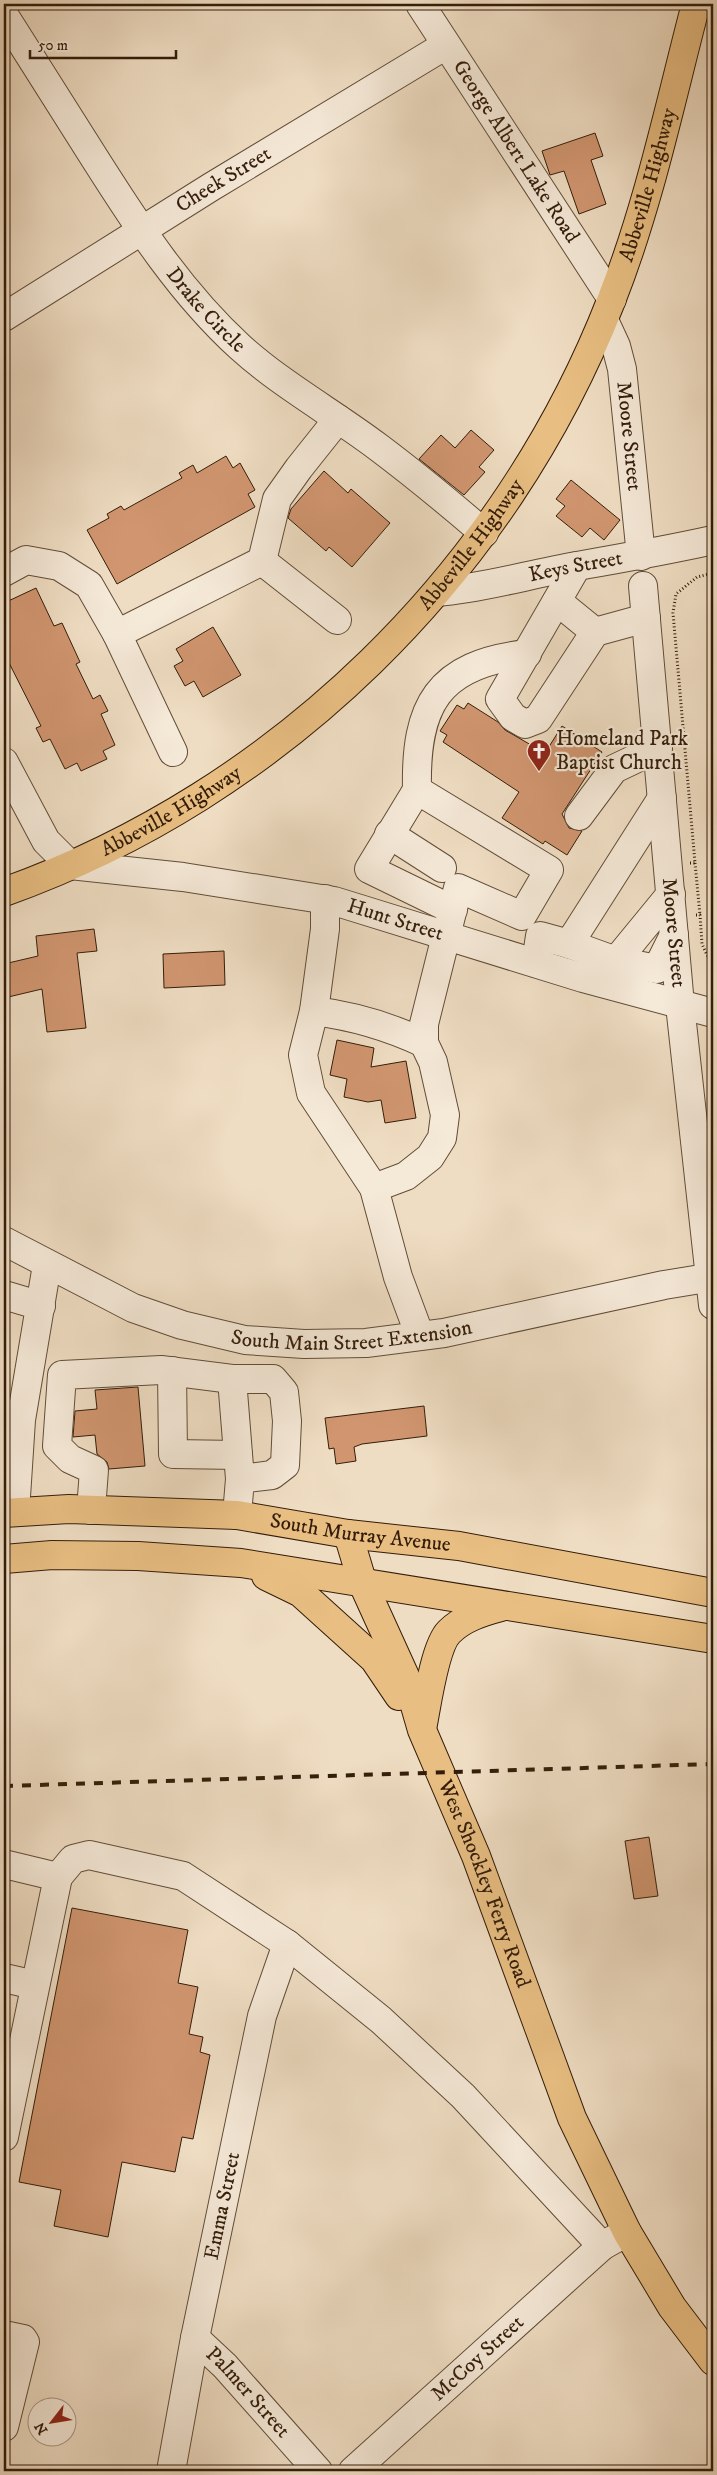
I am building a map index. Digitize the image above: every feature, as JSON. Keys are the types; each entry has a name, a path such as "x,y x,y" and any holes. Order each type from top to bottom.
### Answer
{"main road":[{"name":"Abbeville Highway","path":"4,892 70,865 144,829 195,800 246,767 294,731 398,636 437,592 484,533 523,475 570,395 608,309 634,238 696,4"},
{"name":"South Murray Avenue","path":"9,1513 91,1510 237,1515 348,1534 459,1546 713,1593"},
{"name":"West Shockley Ferry Road","path":"348,1534 363,1584 409,1685 422,1730 476,1856 572,2118 627,2232 672,2307 713,2361"},
{"path":"4,1558 52,1555 138,1556 241,1563 713,1639"},
{"path":"241,1563 301,1593 374,1659 422,1730"},
{"path":"422,1730 432,1673 448,1633 474,1615 502,1606"}],"street":[{"name":"George Albert Lake Road","path":"420,4 608,309"},
{"name":"Drake Circle","path":"4,14 141,231 170,271 241,347 439,494 484,533"},
{"name":"Cheek Street","path":"4,317 446,45"},
{"name":"Moore Street","path":"608,309 622,369 641,556"},
{"path":"117,634 262,561 277,499 298,468 338,419"},
{"name":"Keys Street","path":"437,592 463,590 577,566 641,556 713,540"},
{"path":"4,572 26,560 59,566 89,585 117,634 173,752"},
{"path":"262,561 337,620"},
{"path":"577,566 500,699 513,717 525,724 538,719 595,632 646,618"},
{"name":"Moore Street","path":"643,586 680,1005 712,1278 713,1306"},
{"path":"557,601 595,632"},
{"path":"450,922 369,869 417,790 416,754 420,728 432,700 455,676 498,657 527,654"},
{"path":"579,816 614,769 658,748"},
{"path":"4,762 10,790 46,841 70,865"},
{"path":"374,1188 406,1176 430,1157 442,1138 445,1115 433,1062 424,1043 424,1024 458,888 522,916 548,870 417,790"},
{"path":"569,944 662,798"},
{"path":"389,834 442,868"},
{"name":"Hunt Street","path":"70,865 193,878 325,899 450,922 536,964 713,1013"},
{"path":"616,961 671,894"},
{"path":"325,899 325,929 314,1012 303,1054 311,1093 374,1188 398,1278 420,1336"},
{"path":"536,964 540,936 616,961 656,969 674,935"},
{"path":"314,1012 361,1019 393,1028 424,1043"},
{"name":"South Main Street Extension","path":"4,1241 47,1266 133,1308 182,1325 245,1340 304,1344 366,1343 420,1336 664,1285 712,1278"},
{"path":"9,1513 11,1468 47,1266"},
{"path":"4,1295 41,1306"},
{"path":"262,1378 265,1341"},
{"path":"91,1510 94,1470 70,1459 57,1446 62,1375 161,1370 172,1371 232,1379 273,1379 284,1392 287,1421 285,1465 272,1475 173,1454 172,1371"},
{"path":"232,1379 239,1467 237,1515"},
{"path":"4,2137 58,1877 73,1859 89,1855 183,1876 287,1944 381,2020 463,2096 602,2246 627,2232"},
{"path":"4,1864 58,1877"},
{"name":"Emma Street","path":"171,2471 195,2338 262,2016 287,1944"},
{"path":"4,1978 35,1985"},
{"name":"McCoy Street","path":"353,2471 602,2246"},
{"path":"4,2335 23,2339 25,2342 4,2427"},
{"name":"Palmer Street","path":"195,2338 225,2366 318,2471"}],"path":[{"path":"700,915 673,613 676,594 697,577 713,574"},
{"path":"668,863 696,863"}],"building":[{"path":"595,133 603,156 591,160 606,204 579,214 564,171 550,175 542,151"},
{"path":"471,430 494,450 479,467 485,472 464,495 419,459 441,435 455,448"},
{"path":"226,456 233,468 240,463 255,490 248,494 255,507 117,584 87,530 109,518 107,514 121,506 124,510 182,478 179,473 193,465 197,473"},
{"path":"324,471 348,493 351,489 390,523 352,567 329,547 326,551 288,518 291,509"},
{"path":"571,480 620,520 604,540 590,528 582,537 556,516 565,506 556,499"},
{"path":"36,588 54,626 62,623 80,662 76,664 93,699 100,695 108,711 101,714 115,745 103,751 107,759 81,771 77,763 65,769 50,739 43,742 36,728 41,726 4,653 4,603"},
{"path":"213,627 241,675 203,697 194,681 185,686 174,666 183,661 176,649"},
{"name":"Homeland Park Baptist Church","path":"468,703 498,722 505,730 545,753 562,726 602,752 562,814 569,828 582,831 567,855 545,841 543,844 502,818 519,792 443,742 447,735 440,731 457,705 464,709"},
{"path":"94,929 97,951 77,953 86,1028 47,1032 42,989 4,998 4,964 38,956 36,936"},
{"path":"224,951 225,985 164,988 163,954"},
{"path":"337,1040 374,1048 371,1067 406,1061 416,1118 385,1123 381,1100 368,1102 344,1097 347,1079 330,1075"},
{"path":"138,1387 145,1466 109,1469 107,1462 97,1454 95,1435 73,1437 75,1411 97,1409 95,1390"},
{"path":"424,1406 427,1436 362,1444 354,1447 356,1461 336,1464 334,1448 329,1449 325,1418"},
{"path":"649,1837 658,1896 634,1899 625,1841"},
{"path":"72,1908 188,1930 178,1983 198,1987 189,2034 203,2037 200,2052 210,2055 193,2139 182,2137 175,2172 122,2162 108,2237 54,2226 61,2190 19,2182"}],"railway":[{"path":"4,1786 713,1764"}],"place":[{"name":"Homeland Park Baptist Church","path":"539,772"}]}
